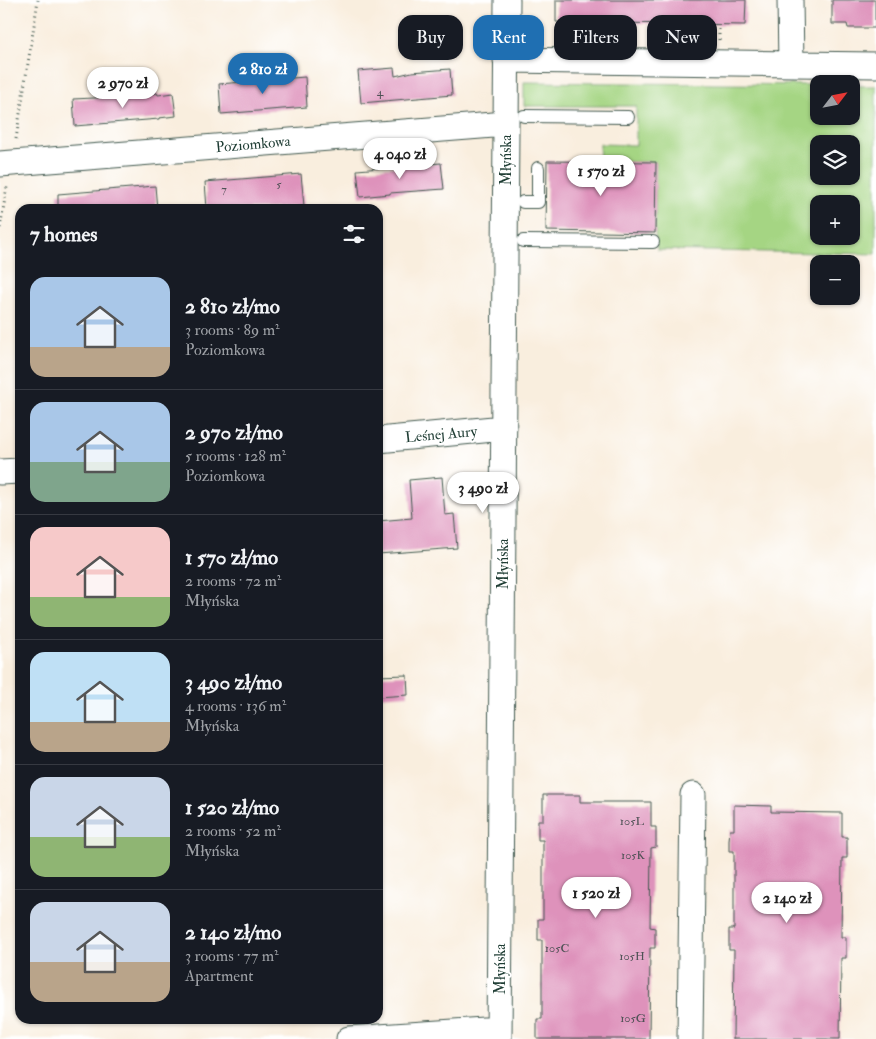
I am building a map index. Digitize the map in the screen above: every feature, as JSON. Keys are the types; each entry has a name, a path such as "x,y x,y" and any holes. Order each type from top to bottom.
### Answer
{"street":[{"name":"Młyńska","path":"507,0 507,15"},
{"path":"790,0 791,64"},
{"name":"Młyńska","path":"499,1034 504,428 515,120 506,60"},
{"path":"506,60 876,65"},
{"name":"Poziomkowa","path":"6,164 515,120"},
{"name":"Leśnej Aury","path":"383,440 504,428"},
{"path":"0,472 15,471"},
{"path":"690,1039 693,795"},
{"path":"349,1039 499,1034"}],"lane":[{"path":"515,120 628,117"},
{"path":"523,202 538,202 538,168"},
{"path":"523,241 653,242"}],"path":[{"path":"0,228 6,164 38,0"}],"green space":[{"path":"524,82 810,85 810,125 860,125 860,86 876,86 876,254 657,250 655,233 656,162 599,162 600,144 636,145 636,106 524,106"}],"building":[{"path":"556,0 746,0 745,25 717,25 717,15 647,15 647,23 637,23 637,15 556,15"},
{"path":"832,0 875,0 875,28 848,28 847,24 832,24"},
{"path":"394,68 395,76 412,72 450,69 452,95 361,103 358,71"},
{"path":"305,77 307,107 221,114 219,84"},
{"path":"157,93 158,95 173,93 176,116 75,126 73,99"},
{"path":"547,161 656,162 655,233 546,231"},
{"path":"441,163 444,189 360,197 357,170"},
{"path":"301,174 304,204 207,204 205,182"},
{"path":"155,186 157,204 58,204 58,194"},
{"path":"442,477 445,515 454,514 457,548 383,554 383,521 412,518 409,480"},
{"path":"407,675 408,695 383,697 383,676"},
{"path":"543,795 580,795 580,802 651,802 651,827 656,827 656,847 651,848 650,927 655,928 655,948 650,948 649,1039 537,1039 537,1019 542,1019 542,940 538,940 538,919 543,919 543,840 538,840 538,820 543,820"},
{"path":"734,805 771,806 771,812 842,813 842,837 847,837 847,858 842,858 841,937 846,937 846,958 841,958 840,1039 733,1039 734,950 729,950 729,929 734,929 734,851 729,851 729,840 730,830 734,830"}]}
